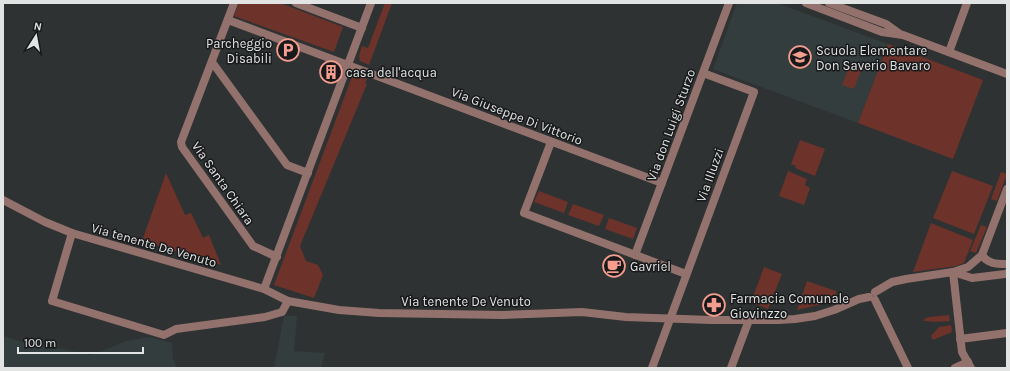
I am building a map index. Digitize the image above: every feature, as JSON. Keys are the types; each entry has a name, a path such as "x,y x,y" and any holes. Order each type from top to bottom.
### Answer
{"street":[{"path":"234,3 212,62 287,165 308,173"},
{"path":"296,3 362,28"},
{"path":"264,289 371,3"},
{"name":"Via don Luigi Sturzo","path":"635,255 729,3"},
{"path":"806,3 882,32 903,35"},
{"path":"829,3 886,24 903,35 1007,74"},
{"path":"948,52 967,3"},
{"name":"Via Giuseppe Di Vittorio","path":"228,20 662,183"},
{"name":"Via Santa Chiara","path":"212,62 181,142 182,147 253,246 277,257"},
{"name":"Via Illuzzi","path":"652,368 754,92 703,73"},
{"path":"551,142 524,213 686,274"},
{"path":"955,368 969,365 962,352 953,272 968,267 982,255 1007,189"},
{"name":"Via tenente De Venuto","path":"3,200 45,222 72,233 264,289 288,301 339,310 379,313 503,315 582,312 626,317 779,320 815,316 834,310 859,299 873,296 892,282 906,279 953,272 972,278 1007,273"},
{"path":"72,233 52,302 164,335 176,329 265,317 276,314 282,312 288,301"},
{"path":"982,255 985,260 990,263 1007,264"},
{"path":"873,296 908,368"},
{"path":"731,368 749,320"},
{"path":"960,339 1007,333"}],"shaded area":[{"path":"239,3 280,3 343,27 334,52 234,16"},
{"path":"385,3 392,3 369,65 360,61 359,56 362,46 368,48"},
{"name":"Scuola Elementare Don Saverio Bavaro","path":"737,3 777,3 888,44 858,123 713,69"},
{"path":"888,44 983,80 953,159 858,123"},
{"path":"851,62 863,66 854,89 842,85"},
{"path":"353,74 367,79 365,83 367,84 300,246 306,261 318,265 323,275 314,298 274,285"},
{"path":"800,140 825,149 815,176 795,168 796,166 791,164"},
{"path":"788,171 807,179 805,185 810,188 804,205 779,196"},
{"path":"952,171 993,186 974,234 933,218"},
{"path":"1001,172 1007,174 997,201 991,199"},
{"path":"166,173 185,215 191,213 203,238 209,235 221,265 142,241"},
{"path":"539,191 568,202 564,213 534,202"},
{"path":"573,204 604,215 599,226 568,215"},
{"path":"609,218 637,228 633,239 605,229"},
{"path":"931,223 973,240 964,263 956,266 913,272"},
{"path":"981,225 987,227 976,253 970,251"},
{"path":"764,267 782,274 768,309 751,302"},
{"path":"807,281 836,291 837,298 823,304 797,310"},
{"path":"949,315 950,321 924,321 924,319 929,317"},
{"path":"284,316 297,316 294,351 325,353 321,368 274,368"},
{"path":"951,325 952,332 933,340 931,336 939,327"},
{"path":"3,336 29,344 34,343 91,355 127,341 149,337 172,343 173,359 177,368 3,368"}],"place":[{"name":"Parcheggio Disabili","path":"288,50"},
{"name":"Scuola Elementare Don Saverio Bavaro","path":"800,57"},
{"name":"casa dell'acqua","path":"331,72"},
{"name":"Gavriel","path":"614,266"},
{"name":"Farmacia Comunale Giovinzzo","path":"714,305"}]}
